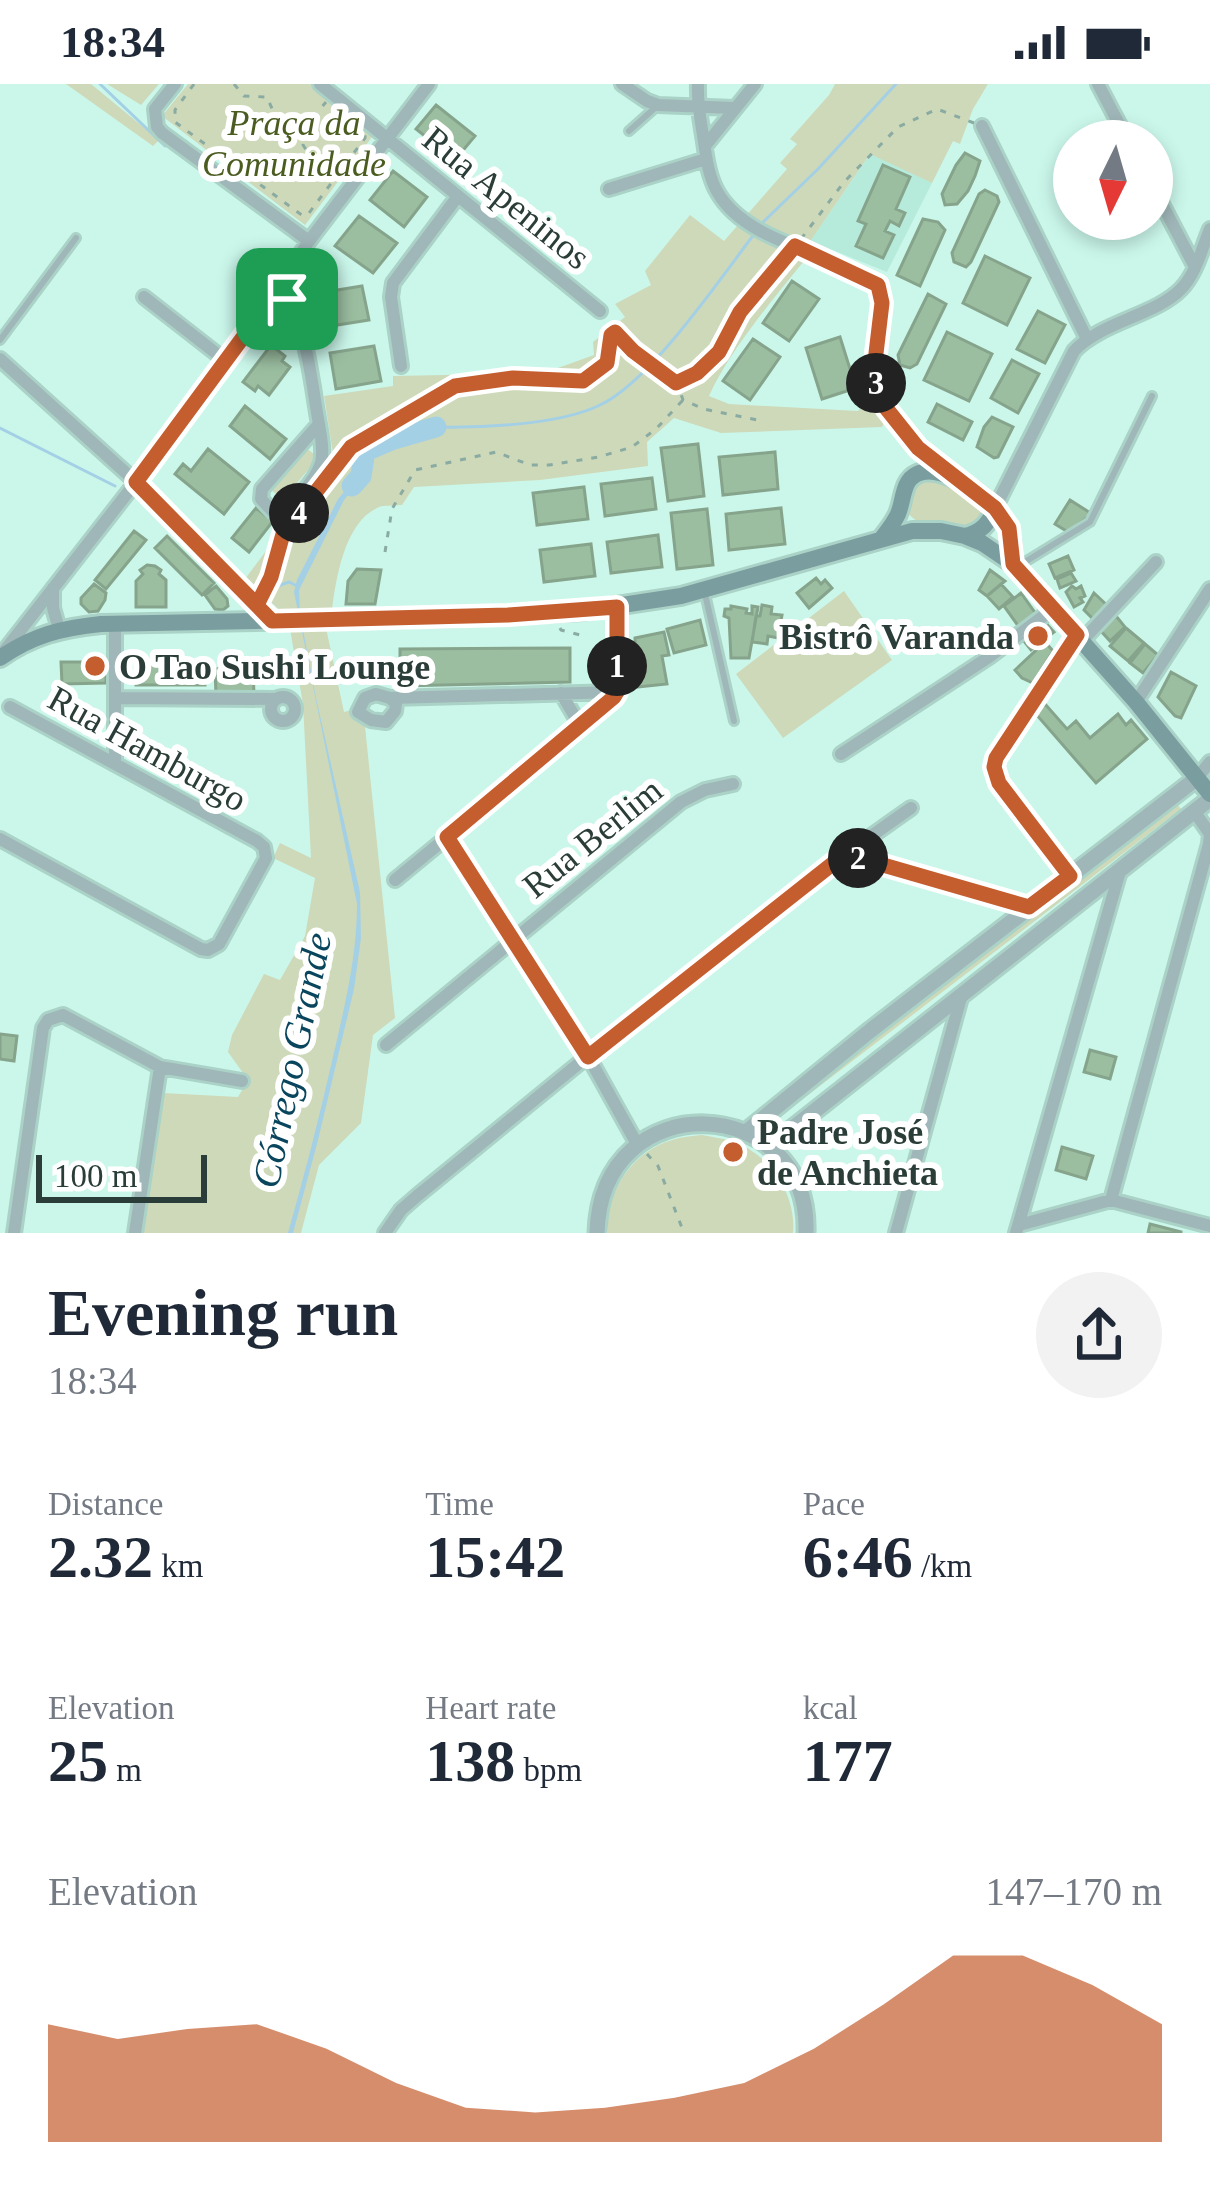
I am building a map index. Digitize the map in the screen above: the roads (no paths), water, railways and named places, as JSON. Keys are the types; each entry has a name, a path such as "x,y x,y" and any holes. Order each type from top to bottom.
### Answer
{"main road":[{"path":"882,538 898,515 906,484 922,471 952,475 995,508 1009,528 1015,565"},
{"path":"901,506 904,517 920,530"},
{"path":"965,536 986,526 995,508"},
{"path":"0,658 32,638 59,629 115,623 559,613 617,607 704,590 882,538 941,531 982,543 1015,565 1136,702 1210,797"}],"street":[{"path":"175,84 155,109 162,133 309,241"},
{"name":"Rua Apeninos","path":"320,84 600,311"},
{"path":"0,658 429,84"},
{"path":"622,84 658,105 734,108"},
{"path":"698,84 697,108 718,194 740,217 765,232 878,285 882,303 874,370 878,390 911,440 952,475"},
{"path":"609,189 706,153 755,84"},
{"path":"1098,84 1117,120"},
{"path":"982,126 1087,339"},
{"path":"401,366 393,283 458,196"},
{"path":"1173,224 1196,267"},
{"path":"995,508 1068,360 1087,339 1177,293 1196,267 1210,229"},
{"path":"278,290 299,323 319,424 322,447 317,471 287,509 274,513 261,500 262,489 319,424"},
{"path":"144,297 226,361"},
{"path":"261,313 299,323"},
{"path":"0,359 136,482 257,605 281,621"},
{"path":"906,484 911,440"},
{"path":"1070,876 999,783 996,758 1079,638 1156,562"},
{"path":"53,587 59,629"},
{"path":"1136,702 1210,589"},
{"path":"395,880 610,703 617,692 617,607"},
{"path":"841,754 989,657 1054,608"},
{"path":"115,623 115,764"},
{"path":"390,698 617,692"},
{"path":"561,693 580,727"},
{"path":"115,698 277,699"},
{"name":"Rua Hamburgo","path":"0,839 208,950 219,944 266,858 257,842 10,707"},
{"path":"746,1132 1180,792 1210,762"},
{"name":"Rua Berlim","path":"386,1045 691,795 733,784"},
{"path":"1111,1200 1209,844 1208,831 1180,792"},
{"path":"769,1147 1210,797"},
{"path":"385,1233 417,1196 588,1057 910,808"},
{"path":"447,837 588,1057 637,1144"},
{"path":"845,854 1029,907"},
{"path":"1018,1229 1120,869"},
{"path":"896,1233 962,994"},
{"path":"14,1233 43,1028 55,1016 72,1018 160,1067 242,1081"},
{"path":"871,1030 887,1052"},
{"path":"135,1233 160,1067"},
{"path":"597,1233 605,1186 618,1163 637,1144 662,1130 690,1123 719,1124 746,1132 769,1147 788,1166 800,1190 806,1233"},
{"path":"1018,1229 1111,1200 1210,1226"}],"lane":[{"path":"629,131 658,105"},
{"path":"0,340 76,238"},
{"path":"1015,565 1090,522 1152,396"},
{"path":"704,590 734,721"}],"water":[{"path":"435,423 436,427 380,444 370,452 363,477 344,500 299,590 316,698 360,892 361,938 354,989 318,1140 293,1233 288,1233 345,1003 357,904 294,592 338,499 358,475 367,451 382,440"}],"waterway":[{"path":"100,84 165,146"},
{"name":"Córrego Grande","path":"760,225 896,84"},
{"name":"Córrego Grande","path":"436,427 542,421 583,412 620,393 662,352 755,233"},
{"name":"Córrego Grande","path":"352,486 361,476 365,451 436,427"},
{"path":"0,428 115,486"},
{"path":"269,589 289,582 295,585"}],"place":[{"name":"Bistrô Varanda","path":"1038,636"},
{"name":"O Tao Sushi Lounge","path":"95,666"},
{"name":"Padre José de Anchieta","path":"733,1152"}],"park label":[{"name":"Praça da Comunidade","path":"294,142"}]}
